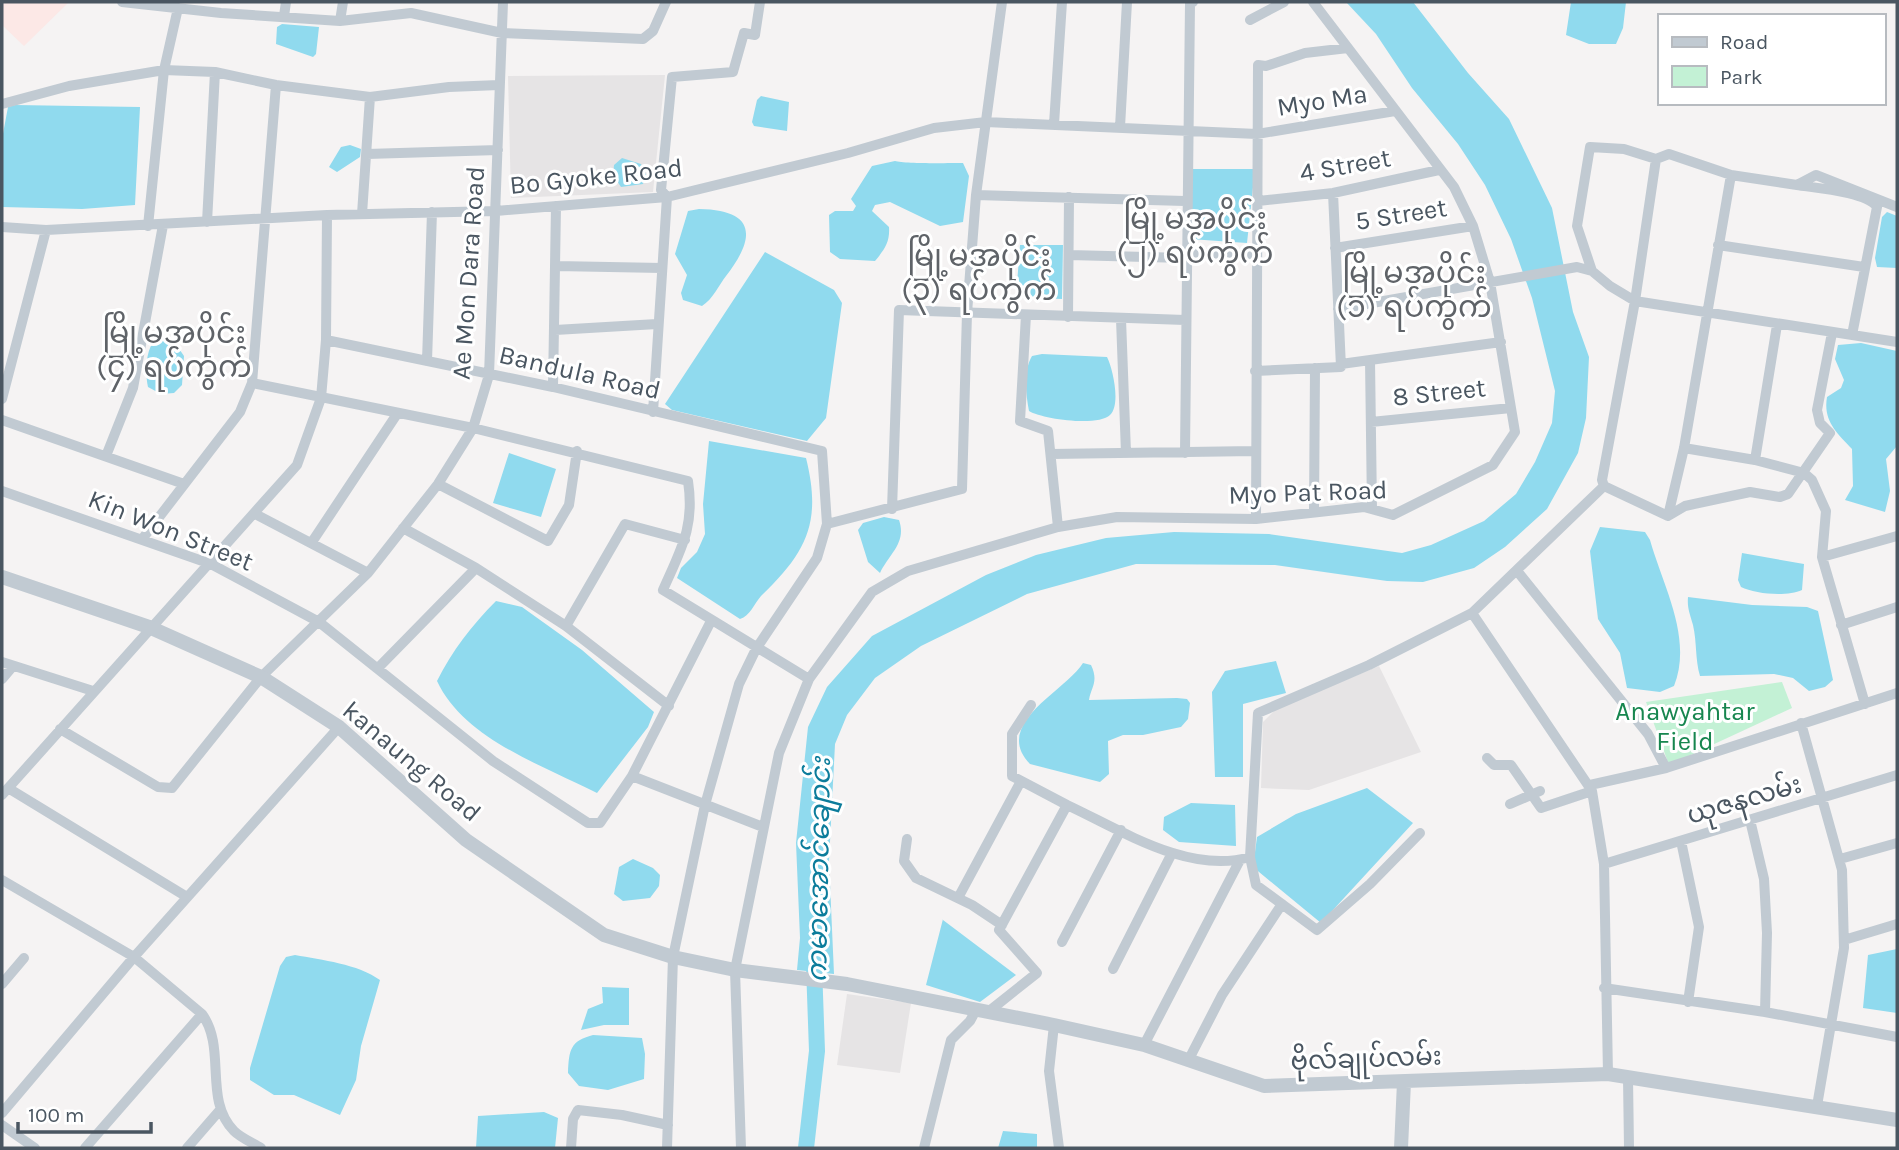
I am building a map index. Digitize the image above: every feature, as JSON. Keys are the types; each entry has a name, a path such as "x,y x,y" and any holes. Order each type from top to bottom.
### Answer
{"street":[{"path":"122,2 178,8 222,8 340,21 400,7 502,33 643,39 653,31 666,2"},
{"path":"284,16 286,2"},
{"path":"340,21 343,2"},
{"name":"Ae Mon Dara Road","path":"60,729 158,787 172,788 261,677 368,573 438,484 473,428 489,374 503,2"},
{"path":"653,412 667,197 661,190 672,77 733,72 744,33 755,35 760,2"},
{"path":"667,1148 673,957 705,806 739,684 756,649 817,558 827,524 962,489 967,313 976,195 1002,2"},
{"path":"1054,124 1062,2"},
{"path":"1120,127 1127,2"},
{"path":"1185,453 1185,201 1191,2"},
{"path":"1250,20 1284,2"},
{"name":"Myo Pat Road","path":"741,1148 735,970 779,753 809,679 872,592 908,571 1058,527 1117,517 1256,519 1364,507 1393,515 1493,465 1515,432 1490,282 1473,226 1454,187 1313,2"},
{"path":"148,226 164,70 178,8"},
{"path":"1256,519 1258,65 1266,66 1304,53 1348,48"},
{"path":"2,104 69,86 164,70 215,72 276,85 370,97 449,87 499,85"},
{"path":"207,222 215,72"},
{"path":"143,538 240,412 251,383 276,85"},
{"path":"362,214 370,97"},
{"name":"Myo Ma","path":"1188,131 1257,134 1395,111"},
{"name":"Bo Gyoke Road","path":"2,227 46,230 327,215 496,211 667,197 848,153 934,128 986,122 1188,131"},
{"path":"1592,271 1577,226 1590,146 1623,149 1656,159 1669,154 1731,175 1797,185 1874,202 1877,207 1852,335"},
{"path":"367,154 498,150"},
{"path":"1656,159 1635,302 1602,480 1604,486 1668,516"},
{"name":"4 Street","path":"1258,201 1333,193 1439,170"},
{"path":"1668,516 1684,448 1705,313 1731,175"},
{"path":"1797,185 1816,175 1897,207"},
{"path":"1333,193 1341,364"},
{"path":"976,195 1185,201"},
{"path":"1068,317 1069,197"},
{"path":"553,387 556,206"},
{"path":"427,361 432,212"},
{"path":"187,897 5,791 149,627 211,564 297,465 321,398 326,340 327,215"},
{"path":"106,456 133,388 163,225"},
{"name":"5 Street","path":"1335,248 1473,226"},
{"path":"2,399 46,230"},
{"path":"1718,245 1864,267"},
{"path":"1069,255 1257,254"},
{"path":"556,266 662,268"},
{"path":"1338,309 1577,267 1592,271 1635,302 1897,342"},
{"path":"891,509 900,310 1185,320"},
{"path":"1026,316 1020,421 1048,431 1058,527"},
{"path":"1121,319 1126,453"},
{"path":"555,330 657,324"},
{"path":"1755,460 1777,325"},
{"path":"1668,516 1685,506 1750,492 1785,496 1830,433 1820,423 1817,410 1832,332"},
{"name":"Bandula Road","path":"326,340 553,387 822,451 827,524"},
{"path":"1255,371 1341,367 1341,364 1501,342"},
{"path":"1370,360 1372,509"},
{"path":"1314,512 1315,368"},
{"path":"251,383 577,451 688,481 692,509 685,540 663,590 809,679"},
{"name":"8 Street","path":"1371,422 1511,408"},
{"path":"312,542 397,414"},
{"path":"2,420 184,484"},
{"path":"1684,448 1755,460 1804,473 1812,480 1826,511 1822,557 1865,704"},
{"path":"1051,454 1255,450"},
{"path":"438,484 548,541 568,510 577,451"},
{"path":"1144,1045 1245,859 1256,718 1263,709 1369,664 1472,612 1518,572 1604,486"},
{"name":"Kin Won Street","path":"2,491 143,538 211,564 319,622 493,761 588,823 600,823 632,776"},
{"path":"256,514 368,573"},
{"path":"566,626 625,524 685,540"},
{"path":"404,528 476,568 566,626 669,706"},
{"path":"1822,557 1897,536"},
{"path":"378,668 476,568"},
{"path":"1518,572 1648,734 1666,768"},
{"name":"kanaung Road","path":"2,577 149,627 261,677 339,727 466,840 604,935 673,957 735,970 847,984"},
{"path":"1841,625 1897,607"},
{"path":"1472,612 1591,788 1604,864 1604,988 1608,1074"},
{"path":"711,621 632,776 763,827"},
{"path":"2,679 7,664 93,691"},
{"path":"1487,758 1494,765 1511,765 1535,793 1543,808 1591,788 1666,768 1897,693"},
{"path":"1031,705 1012,734 1012,776 1067,805 1171,853 1203,862 1245,859"},
{"path":"1801,723 1840,859 1844,940 1817,1106"},
{"path":"2,1113 134,957 339,727"},
{"name":"ယုဇနလမ်း","path":"1604,864 1897,775"},
{"path":"958,898 1021,781"},
{"path":"1510,804 1535,793"},
{"path":"925,1148 951,1040 982,1011 1037,973 1004,939 999,929 1067,805"},
{"path":"1750,820 1764,879 1765,1012"},
{"path":"1062,942 1121,830"},
{"path":"1245,859 1256,885 1317,930 1370,884 1420,833"},
{"path":"907,839 904,862 912,873 1002,925"},
{"path":"1681,841 1699,927 1688,1002"},
{"path":"1840,859 1897,843"},
{"path":"1113,969 1171,853"},
{"path":"2,880 134,957 202,1014 210,1024 214,1038 220,1110 234,1131 261,1148"},
{"path":"1189,1059 1222,995 1282,904"},
{"path":"1844,940 1897,923"},
{"path":"4,979 24,958"},
{"name":"ဗိုလ်ချုပ်လမ်း","path":"847,984 1144,1045 1265,1086 1608,1074 1897,1120"},
{"path":"1604,988 1765,1012 1897,1037"},
{"path":"85,1148 202,1014"},
{"path":"1054,1025 1049,1071 1059,1148"},
{"path":"1628,1077 1629,1148"},
{"path":"1401,1148 1404,1082"},
{"path":"187,1148 220,1110"},
{"path":"571,1148 573,1119 578,1110 622,1115 668,1125"},
{"path":"2,1125 35,1148"}],"shaded area":[{"path":"2,2 69,2 24,46 2,25"},
{"path":"665,75 653,192 511,198 508,76"},
{"path":"1379,666 1421,752 1309,790 1261,788 1263,722 1276,709"},
{"path":"847,994 911,1003 900,1073 837,1065"}],"green space":[{"name":"Anawyahtar Field","path":"1782,682 1792,708 1669,765 1646,702"}],"water":[{"path":"1346,2 1413,2 1468,73 1509,119 1552,208 1573,312 1589,357 1586,418 1578,453 1547,509 1505,547 1474,568 1423,582 1387,581 1275,565 1136,564 1027,594 921,646 875,678 847,715 835,744 829,861 834,974 797,970 800,938 796,843 808,727 827,687 872,636 986,575 1036,555 1106,538 1174,532 1269,534 1402,553 1431,545 1484,521 1516,494 1535,462 1552,423 1555,391 1532,298 1511,239 1485,185 1458,144 1412,88 1376,34"},
{"path":"1571,2 1626,2 1623,28 1616,44 1589,44 1566,35"},
{"path":"282,24 319,27 316,54 313,57 276,44 277,27"},
{"path":"761,96 789,102 787,131 754,126 752,122 757,100"},
{"path":"8,107 140,107 135,205 82,209 2,207 2,139"},
{"path":"350,145 361,149 360,157 337,172 329,167 341,147"},
{"path":"622,158 641,164 646,175 643,184 621,187 613,175 614,165"},
{"path":"895,161 963,163 969,176 963,222 940,226 890,202 875,205 872,211 889,227 889,237 884,249 875,261 840,259 830,252 829,215 835,211 853,211 856,206 851,199 872,166"},
{"path":"1192,169 1255,169 1247,243 1190,239"},
{"path":"699,209 731,214 740,220 746,237 736,262 713,296 702,306 683,300 681,293 687,275 675,254 688,211"},
{"path":"1887,212 1897,216 1897,268 1877,267 1875,258 1882,217"},
{"path":"1020,245 1063,245 1062,299 1016,297"},
{"path":"765,252 834,290 842,303 826,418 807,441 672,410 665,404"},
{"path":"158,338 173,340 184,356 182,385 174,393 161,394 148,387 148,353"},
{"path":"1861,343 1897,351 1897,446 1886,459 1890,491 1885,512 1845,500 1853,486 1852,449 1832,426 1827,413 1827,397 1841,388 1844,380 1835,359 1838,345"},
{"path":"1042,354 1107,357 1112,370 1115,395 1110,415 1104,419 1083,421 1045,417 1029,411 1027,369 1032,356"},
{"path":"709,441 806,458 811,480 811,518 800,550 749,613 740,619 677,578 681,568 697,552 705,534 703,504"},
{"path":"509,453 556,469 541,517 493,503"},
{"path":"884,517 899,520 901,535 880,573 868,562 858,530 863,523"},
{"path":"1600,527 1645,532 1650,540 1674,612 1680,649 1674,686 1660,692 1627,688 1620,653 1598,619 1590,551"},
{"path":"1742,553 1804,564 1802,590 1771,594 1741,587 1738,580"},
{"path":"1688,597 1752,605 1807,607 1818,611 1833,680 1825,687 1809,691 1793,678 1774,674 1700,676"},
{"path":"496,601 522,607 582,650 654,712 648,727 597,793 529,761 485,735 449,701 437,681 463,639"},
{"path":"1276,661 1286,693 1243,704 1243,777 1215,777 1212,692 1225,671"},
{"path":"1083,663 1091,665 1094,676 1089,700 1177,698 1187,699 1190,703 1188,719 1181,727 1143,735 1123,735 1108,741 1109,774 1100,782 1030,764 1020,749 1020,735 1025,722"},
{"path":"1367,788 1413,823 1321,923 1253,867 1257,837 1296,814"},
{"path":"1191,803 1235,805 1236,846 1179,842 1163,830 1164,817"},
{"path":"633,859 653,868 660,875 659,886 650,898 623,901 614,894 619,867"},
{"path":"943,919 1016,975 980,1002 926,985"},
{"path":"1897,949 1897,1013 1863,1008 1868,955"},
{"path":"295,955 351,966 380,980 361,1046 356,1080 340,1115 294,1095 274,1095 250,1080 250,1068 280,966 286,957"},
{"path":"602,987 629,988 629,1025 604,1025 581,1030 588,1009 603,1003"},
{"path":"593,1035 642,1038 645,1054 644,1079 608,1090 579,1086 568,1073 570,1052 580,1040"},
{"path":"544,1112 558,1118 555,1148 476,1148 478,1116"},
{"path":"1003,1131 1037,1134 1037,1148 998,1148"}],"waterway":[{"name":"ကမာအောင်ချောင်း","path":"806,1148 817,1051 814,966"}],"district":[{"name":"မြို့မအပိုင်း (၂) ရပ်ကွက်","path":"1195,236"},
{"name":"မြို့မအပိုင်း (၃) ရပ်ကွက်","path":"979,273"},
{"name":"မြို့မအပိုင်း (၁) ရပ်ကွက်","path":"1414,290"},
{"name":"မြို့မအပိုင်း (၄) ရပ်ကွက်","path":"174,350"}]}
